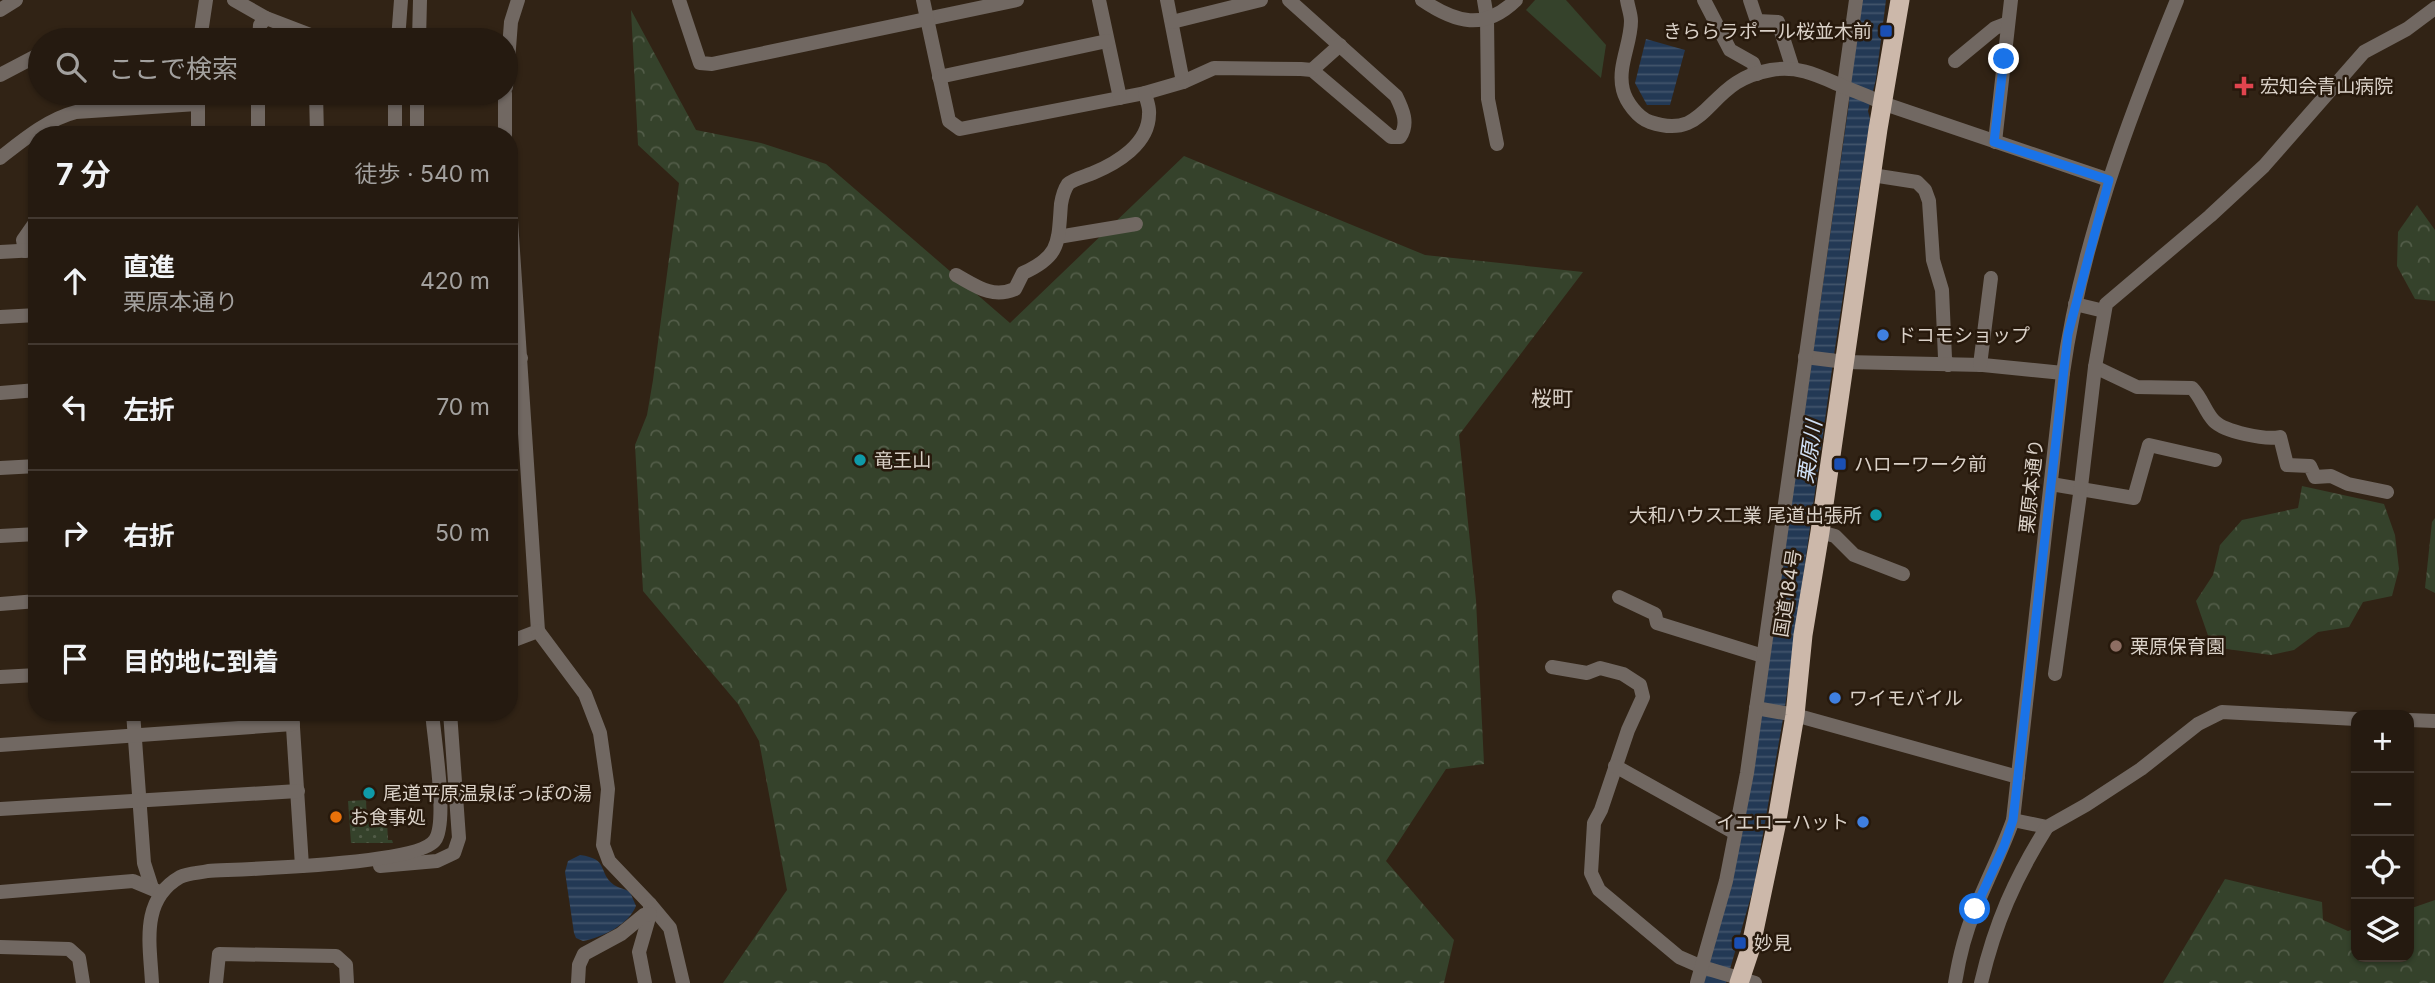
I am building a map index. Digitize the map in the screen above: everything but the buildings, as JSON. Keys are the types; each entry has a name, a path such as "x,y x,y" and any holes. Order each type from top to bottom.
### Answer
{"highway":[{"name":"国道184号","path":"1741,980 1751,950 1771,851 1789,713 1820,532 1841,361 1872,175 1877,100 1900,0"}],"street":[{"path":"0,9 16,0"},
{"path":"202,28 206,0"},
{"path":"234,0 266,18 292,28"},
{"path":"399,28 401,0"},
{"path":"419,28 420,0"},
{"path":"511,28 518,0"},
{"path":"923,0 949,121 960,130 1145,93 1183,82 1214,68 1312,70 1391,136 1400,137 1405,129 1403,110 1396,96 1289,0"},
{"path":"684,1 700,63 712,64 1017,0"},
{"path":"1099,0 1120,98"},
{"path":"1167,0 1183,82"},
{"path":"1172,22 1261,0"},
{"path":"1422,0 1458,19 1475,22 1498,15 1516,0"},
{"path":"1484,0 1487,18 1488,99 1497,144"},
{"path":"1627,0 1631,21 1622,72 1623,91 1631,107 1644,120 1662,126 1688,123 1708,110 1737,82 1773,70 1793,69 1812,72 1877,100 2109,180"},
{"path":"1704,0 1730,50 1753,63 1757,74"},
{"path":"1749,0 1757,21 1778,22 1793,69"},
{"path":"1697,983 1705,968 1726,881 1759,708 1763,656 1848,89 1856,0"},
{"path":"1994,142 2011,0"},
{"name":"栗原本通り","path":"1955,983 1959,960 1975,909 2013,820 2063,373 2075,304 2109,180 2177,0"},
{"path":"2055,674 2095,368 2106,304 2210,216 2264,166 2364,52 2407,29 2435,8"},
{"path":"260,28 266,18"},
{"path":"1955,61 1995,28 2008,23"},
{"path":"939,76 1107,41"},
{"path":"1312,70 1340,45"},
{"path":"0,75 28,60"},
{"path":"956,275 984,291 1003,294 1015,289 1023,272 1039,266 1054,253 1062,196 1069,183 1109,166 1129,154 1145,130 1149,114 1145,93"},
{"path":"45,126 63,115 76,112 141,105"},
{"path":"197,105 198,126"},
{"path":"258,105 258,126"},
{"path":"316,105 317,126"},
{"path":"395,105 395,126"},
{"path":"416,105 416,126"},
{"path":"505,105 505,126"},
{"path":"0,158 28,137"},
{"path":"1872,175 1917,182 1925,190 1929,201 1933,260 1942,290 1945,358 1948,365"},
{"path":"1058,237 1136,224"},
{"path":"0,252 28,250"},
{"path":"1979,365 1991,278"},
{"path":"2075,304 2104,312"},
{"path":"0,317 28,315"},
{"path":"1808,357 1841,361 1979,365 2063,373"},
{"path":"2095,368 2137,387 2192,388 2201,397 2212,419 2220,426 2273,439 2280,437 2287,465 2310,466 2315,477 2331,476 2348,484 2387,492"},
{"path":"0,393 28,391"},
{"path":"518,394 538,631 585,694 600,733 608,789 603,845 609,861 670,928 683,983"},
{"path":"2051,484 2134,498 2149,445 2215,460"},
{"path":"0,468 28,466"},
{"path":"1820,532 1835,536 1854,555 1903,574"},
{"path":"0,536 28,534"},
{"path":"1619,597 1655,614 1657,623 1763,656"},
{"path":"0,604 28,602"},
{"path":"518,639 538,631"},
{"path":"1552,667 1587,673 1600,668 1623,674 1640,685 1643,697 1615,766 1601,810 1594,822 1590,851 1591,873 1599,890 1679,957 1741,980"},
{"path":"0,677 28,675"},
{"path":"1759,708 1789,713 2018,777"},
{"path":"1981,983 1987,954 2007,898 2047,827 2141,769 2198,724 2222,712 2351,719"},
{"path":"2414,720 2435,721"},
{"path":"134,721 144,863 156,891 149,925 152,983"},
{"path":"0,745 135,736 267,721"},
{"path":"293,721 302,866"},
{"path":"156,891 181,876 377,859 425,849 435,840 441,819 433,721"},
{"path":"302,866 347,870 437,861 454,853 459,838 451,721"},
{"path":"434,737 452,736"},
{"path":"1615,766 1735,833"},
{"path":"0,809 298,791"},
{"path":"2013,820 2047,827"},
{"path":"0,892 133,881 156,891"},
{"path":"578,983 583,954 621,934 650,909"},
{"path":"645,983 639,952 650,909"},
{"path":"0,947 69,950 79,958 83,983"},
{"path":"216,983 219,954 336,956 346,965 347,983"}],"green space":[{"path":"1535,0 1566,0 1606,45 1601,78 1526,10"},
{"path":"631,10 696,130 761,143 826,164 1010,323 1184,156 1425,255 1583,272 1459,435 1476,600 1484,764 1446,769 1386,861 1454,940 1444,983 723,983 787,890 759,741 738,704 643,591 635,445 647,415 653,380 679,183 638,145"},
{"path":"2417,205 2435,230 2435,301 2415,299 2397,266 2398,232"},
{"path":"2302,486 2384,504 2395,535 2399,569 2392,596 2363,602 2349,627 2318,632 2294,650 2271,655 2212,647 2196,601 2213,575 2220,545 2242,520 2298,508"},
{"path":"2435,518 2435,593 2425,588 2432,522"},
{"path":"366,800 367,822 387,821 388,840 393,843 351,843 348,801"},
{"path":"2225,879 2322,902 2323,920 2351,930 2351,962 2414,962 2414,907 2435,900 2435,983 2163,983"}],"water":[{"name":"栗原川","path":"1862,0 1886,0 1876,79 1868,111 1870,119 1785,707 1754,886 1726,983 1704,983 1797,464"},
{"path":"1646,39 1685,50 1670,105 1647,105 1635,83"},
{"path":"580,855 596,860 614,885 630,892 636,906 627,919 614,929 583,941 576,938 574,933 565,872 568,861"}],"place":[{"name":"きららラポール桜並木前","path":"1886,31"},
{"name":"宏知会青山病院","path":"2244,86"},
{"name":"ドコモショップ","path":"1883,335"},
{"name":"竜王山","path":"860,460"},
{"name":"ハローワーク前","path":"1840,464"},
{"name":"大和ハウス工業 尾道出張所","path":"1876,515"},
{"name":"栗原保育園","path":"2116,646"},
{"name":"ワイモバイル","path":"1835,698"},
{"name":"尾道平原温泉ぽっぽの湯","path":"369,793"},
{"name":"お食事処","path":"336,817"},
{"name":"イエローハット","path":"1863,822"},
{"name":"妙見","path":"1740,943"}],"district":[{"name":"桜町","path":"1552,399"}],"route":[{"path":"1975,909 2013,820 2068,334 2109,180 1994,142 2004,59"}]}
